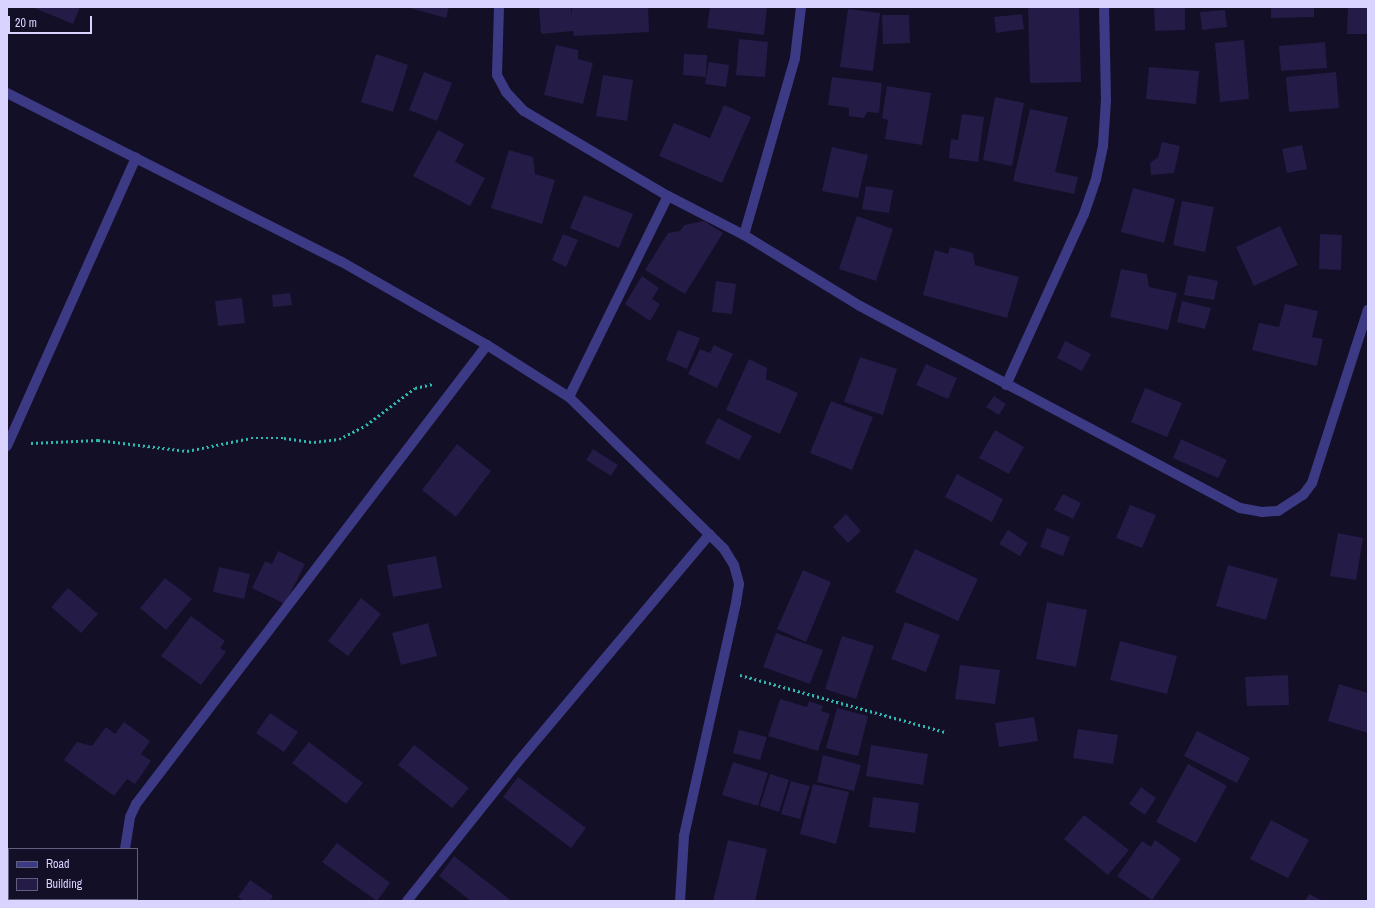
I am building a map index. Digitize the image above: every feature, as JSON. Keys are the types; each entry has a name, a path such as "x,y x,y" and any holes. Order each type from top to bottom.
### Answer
{"street":[{"path":"499,7 497,75 514,102 524,111 668,196 744,235 860,306 1006,385 1240,508 1262,512 1278,511 1303,496 1312,483 1368,310"},
{"path":"744,235 795,58 801,7"},
{"path":"1006,385 1068,250 1096,179 1102,146 1106,100 1104,7"},
{"path":"7,93 342,262 487,345 569,397 724,549 734,565 739,584 684,836 680,901"},
{"path":"7,446 136,157"},
{"path":"569,397 668,196"},
{"path":"126,848 130,817 136,804 460,378 487,345"},
{"path":"407,901 517,763 710,534"}],"path":[{"path":"28,444 98,440 187,451 251,438 284,438 314,442 339,439 366,425 415,388 460,378"},
{"path":"721,670 946,732"}],"building":[{"path":"32,7 80,7 73,24"},
{"path":"406,7 449,7 446,18"},
{"path":"539,7 571,7 572,17 572,7 648,7 649,32 574,36 573,31 541,34"},
{"path":"710,7 767,7 764,35 707,28"},
{"path":"1079,7 1081,82 1030,83 1028,8"},
{"path":"1154,7 1185,7 1185,30 1155,31"},
{"path":"1271,7 1314,7 1314,17 1271,18"},
{"path":"1348,7 1368,7 1368,34 1347,34"},
{"path":"848,9 880,13 873,71 840,67"},
{"path":"1225,10 1227,27 1202,30 1200,12"},
{"path":"1022,14 1024,29 996,33 994,17"},
{"path":"882,15 909,15 910,43 883,44"},
{"path":"739,39 768,42 765,77 736,75"},
{"path":"1244,40 1249,99 1220,102 1215,43"},
{"path":"1325,42 1327,68 1281,71 1279,46"},
{"path":"556,45 578,50 578,59 593,63 583,104 544,95"},
{"path":"376,54 408,65 393,112 361,102"},
{"path":"684,54 707,55 706,77 683,75"},
{"path":"709,62 729,65 726,87 705,84"},
{"path":"1149,67 1199,71 1196,104 1146,99"},
{"path":"424,72 452,83 437,121 409,110"},
{"path":"1336,72 1339,108 1289,112 1286,77"},
{"path":"603,75 633,80 627,121 596,116"},
{"path":"832,77 882,83 879,113 867,112 864,118 849,116 849,108 828,105"},
{"path":"887,86 931,93 922,145 885,139 888,120 882,118"},
{"path":"995,97 1024,103 1012,166 983,160"},
{"path":"724,105 751,117 722,183 659,156 674,123 710,138"},
{"path":"1030,109 1068,117 1055,172 1078,177 1074,194 1013,181"},
{"path":"962,114 984,117 978,162 949,158 951,139 958,140"},
{"path":"438,130 464,144 455,162 485,178 470,206 413,176"},
{"path":"1162,142 1180,146 1174,173 1151,175 1150,163 1158,157"},
{"path":"1302,145 1307,169 1287,173 1282,149"},
{"path":"832,147 868,155 858,198 822,191"},
{"path":"509,150 533,157 535,174 555,180 542,224 491,208"},
{"path":"866,186 893,190 889,213 862,209"},
{"path":"1133,188 1175,199 1164,243 1121,232"},
{"path":"584,195 633,214 619,248 570,228"},
{"path":"1182,201 1214,207 1205,252 1173,245"},
{"path":"857,216 893,229 876,281 839,269"},
{"path":"704,221 723,233 685,294 645,270 668,233 680,231 684,225"},
{"path":"1280,226 1298,265 1254,286 1236,247"},
{"path":"563,234 578,240 566,267 552,260"},
{"path":"1320,234 1342,235 1341,270 1319,269"},
{"path":"950,247 973,253 975,265 1019,277 1007,318 923,295 935,250 948,254"},
{"path":"1121,269 1147,274 1149,287 1177,293 1168,330 1110,317"},
{"path":"1188,275 1218,281 1214,300 1184,295"},
{"path":"642,276 659,288 652,299 660,304 650,321 625,304"},
{"path":"716,281 736,284 732,314 712,312"},
{"path":"290,293 292,305 273,307 272,295"},
{"path":"242,298 245,323 218,326 215,301"},
{"path":"1182,301 1211,308 1205,329 1177,322"},
{"path":"1285,304 1318,311 1312,337 1323,339 1317,366 1252,350 1259,323 1279,327"},
{"path":"678,330 700,338 687,369 666,360"},
{"path":"1065,341 1091,354 1082,371 1057,358"},
{"path":"714,345 733,354 717,388 688,374 700,349 710,353"},
{"path":"860,357 897,369 883,415 844,402"},
{"path":"749,359 767,368 766,379 798,393 780,434 726,410"},
{"path":"926,364 957,378 948,399 916,385"},
{"path":"1145,388 1182,403 1167,437 1131,422"},
{"path":"994,396 1006,404 999,415 986,407"},
{"path":"831,401 873,417 852,470 810,453"},
{"path":"718,418 752,436 739,460 705,443"},
{"path":"995,430 1024,447 1009,474 979,458"},
{"path":"1181,439 1227,460 1218,478 1173,458"},
{"path":"457,444 491,471 456,517 422,490"},
{"path":"593,449 618,465 611,476 586,460"},
{"path":"957,474 1003,499 992,522 945,497"},
{"path":"1063,494 1081,503 1073,519 1054,510"},
{"path":"1130,505 1156,515 1142,548 1116,538"},
{"path":"846,514 861,531 848,543 833,527"},
{"path":"1047,528 1070,537 1063,556 1040,547"},
{"path":"1008,530 1028,543 1020,556 999,544"},
{"path":"1338,533 1363,538 1356,580 1330,576"},
{"path":"915,549 978,579 958,621 895,592"},
{"path":"278,551 305,564 285,604 252,588 265,561 272,564"},
{"path":"436,556 442,588 393,597 387,565"},
{"path":"1228,565 1278,579 1266,620 1216,606"},
{"path":"219,567 250,574 244,599 213,592"},
{"path":"803,570 831,582 806,642 777,629"},
{"path":"165,578 192,599 166,630 140,608"},
{"path":"68,588 98,614 81,633 51,607"},
{"path":"361,598 381,614 348,656 328,641"},
{"path":"1047,602 1087,610 1076,667 1036,659"},
{"path":"191,616 225,641 220,648 226,652 201,685 161,656"},
{"path":"905,622 940,635 926,672 891,659"},
{"path":"428,623 437,656 401,665 392,633"},
{"path":"776,633 823,650 810,684 763,667"},
{"path":"842,636 874,646 856,699 825,689"},
{"path":"1120,641 1177,656 1167,694 1110,680"},
{"path":"960,665 1000,670 995,704 955,699"},
{"path":"1288,675 1289,705 1247,706 1245,677"},
{"path":"1339,684 1368,693 1368,733 1328,721"},
{"path":"780,699 807,707 809,701 823,706 821,711 830,714 818,751 768,736"},
{"path":"837,708 868,716 858,756 826,748"},
{"path":"270,713 298,732 284,752 256,733"},
{"path":"1034,717 1038,741 999,747 995,723"},
{"path":"124,722 150,741 141,754 151,761 135,784 127,779 114,796 64,760 77,742 92,746 106,727 115,734"},
{"path":"1078,729 1118,735 1113,764 1073,758"},
{"path":"739,730 767,737 760,760 733,753"},
{"path":"1197,731 1250,758 1237,783 1184,756"},
{"path":"309,742 363,783 346,804 292,763"},
{"path":"414,745 469,788 452,808 398,765"},
{"path":"871,745 928,754 923,785 866,776"},
{"path":"823,755 861,765 854,791 817,782"},
{"path":"733,762 768,773 758,806 722,795"},
{"path":"1188,764 1227,786 1196,843 1156,822"},
{"path":"770,774 789,780 779,812 760,806"},
{"path":"518,777 586,828 571,848 503,797"},
{"path":"791,781 810,786 800,819 781,814"},
{"path":"813,784 849,792 836,844 800,834"},
{"path":"1141,787 1156,798 1145,815 1129,804"},
{"path":"873,797 919,803 915,833 869,827"},
{"path":"1084,815 1129,850 1108,875 1064,839"},
{"path":"1271,820 1309,840 1288,878 1250,859"},
{"path":"728,840 767,849 755,901 713,901"},
{"path":"1155,840 1181,859 1152,900 1117,876 1142,841 1151,847"},
{"path":"337,843 390,883 377,901 322,862"},
{"path":"454,856 509,899 508,901 471,901 439,876"},
{"path":"250,880 273,896 270,901 244,901 238,897"},
{"path":"1309,894 1323,901 1305,901"}]}
